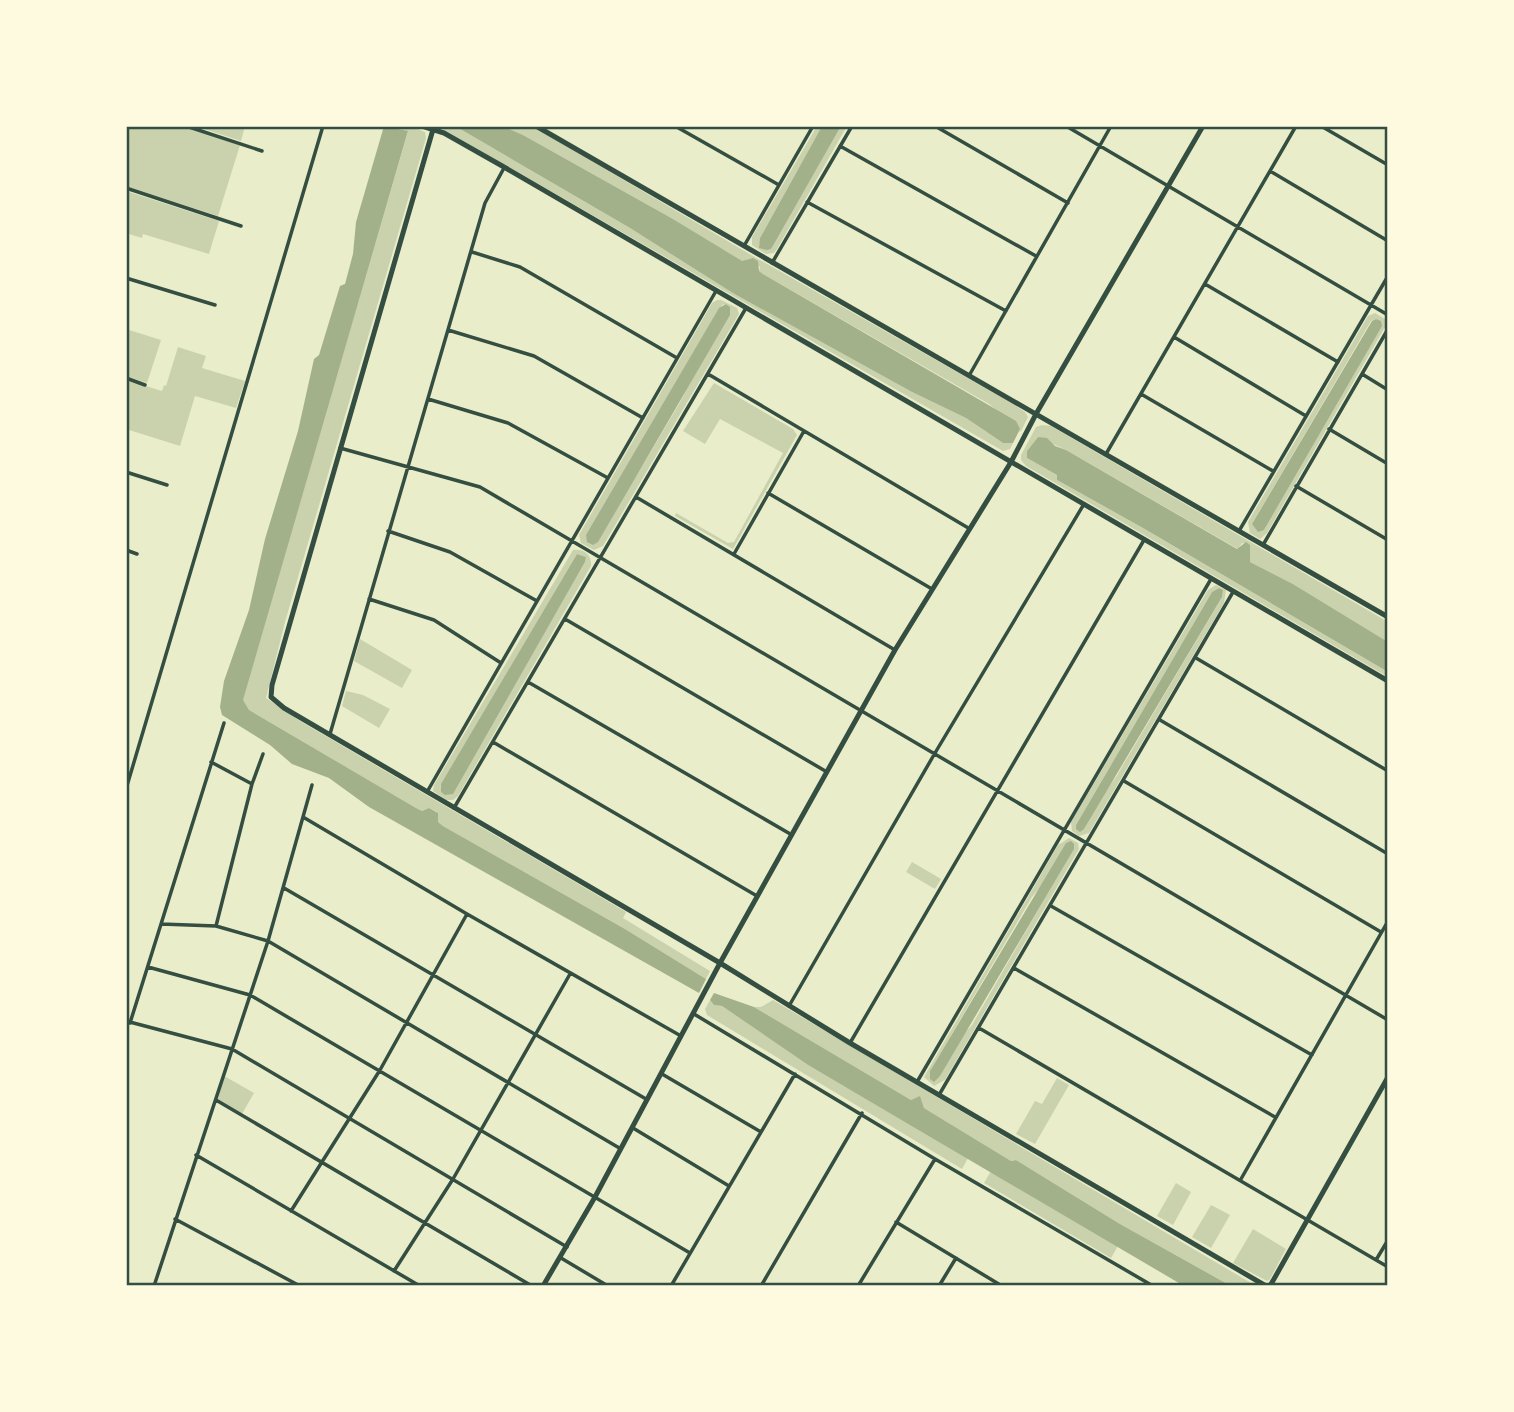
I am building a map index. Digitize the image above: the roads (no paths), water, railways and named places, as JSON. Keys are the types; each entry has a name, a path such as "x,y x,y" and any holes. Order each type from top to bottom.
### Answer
{"street":[{"path":"186,126 262,151"},
{"path":"126,789 323,126"},
{"path":"422,126 433,128 504,167 1388,681"},
{"path":"536,126 1388,617"},
{"path":"675,126 779,185"},
{"path":"744,246 812,126"},
{"path":"772,263 852,126"},
{"path":"935,126 1068,203"},
{"path":"1066,126 1388,315"},
{"path":"970,374 1111,126"},
{"path":"543,1286 595,1197 720,963 895,650 1011,462 1036,414 1203,126"},
{"path":"1106,454 1296,126"},
{"path":"1321,126 1388,165"},
{"path":"433,128 272,685 271,697 284,708 720,963 939,1095 1268,1286 1308,1221 1388,1077"},
{"path":"840,146 1037,257"},
{"path":"330,734 485,202 504,167"},
{"path":"1270,171 1388,241"},
{"path":"126,188 241,226"},
{"path":"807,202 1006,311"},
{"path":"471,252 520,267 677,358"},
{"path":"1239,531 1388,275"},
{"path":"126,278 215,305"},
{"path":"1205,284 1338,362"},
{"path":"427,792 716,291"},
{"path":"454,808 746,309"},
{"path":"1263,545 1388,329"},
{"path":"448,330 534,356 643,418"},
{"path":"1174,337 1306,416"},
{"path":"708,374 970,529"},
{"path":"1362,374 1388,390"},
{"path":"126,378 145,385"},
{"path":"1141,394 1273,471"},
{"path":"428,399 508,423 608,478"},
{"path":"1329,429 1388,464"},
{"path":"734,554 804,431"},
{"path":"341,448 480,487 1388,1020"},
{"path":"126,472 167,485"},
{"path":"1296,486 1388,540"},
{"path":"768,493 933,589"},
{"path":"636,497 895,650"},
{"path":"789,1006 1084,503"},
{"path":"388,531 450,552 537,601"},
{"path":"850,1042 1145,538"},
{"path":"126,550 137,554"},
{"path":"917,1082 1212,578"},
{"path":"939,1095 1234,591"},
{"path":"369,599 434,620 500,663"},
{"path":"565,619 827,772"},
{"path":"1196,658 1388,771"},
{"path":"528,682 792,835"},
{"path":"1160,720 1388,855"},
{"path":"224,723 148,967 128,1022 232,1049 567,1247"},
{"path":"493,742 757,896"},
{"path":"216,926 252,784 263,754"},
{"path":"211,762 252,784"},
{"path":"1124,781 1381,932"},
{"path":"154,1286 268,941 312,785"},
{"path":"303,817 681,1037"},
{"path":"284,888 648,1100"},
{"path":"1051,906 1312,1055"},
{"path":"291,1211 380,1070 467,914"},
{"path":"1241,1179 1388,921"},
{"path":"161,924 216,926 268,941 621,1149"},
{"path":"148,967 250,995 690,1253"},
{"path":"1014,968 1275,1117"},
{"path":"394,1271 453,1179 570,974"},
{"path":"694,1014 1153,1286"},
{"path":"979,1028 1388,1267"},
{"path":"662,1074 761,1132"},
{"path":"671,1286 795,1074"},
{"path":"216,1100 532,1286"},
{"path":"761,1286 862,1113"},
{"path":"633,1128 729,1186"},
{"path":"196,1154 420,1286"},
{"path":"858,1286 935,1159"},
{"path":"175,1219 300,1286"},
{"path":"897,1222 1002,1286"},
{"path":"1376,1260 1388,1240"},
{"path":"561,1258 608,1286"},
{"path":"939,1286 956,1258"}]}
